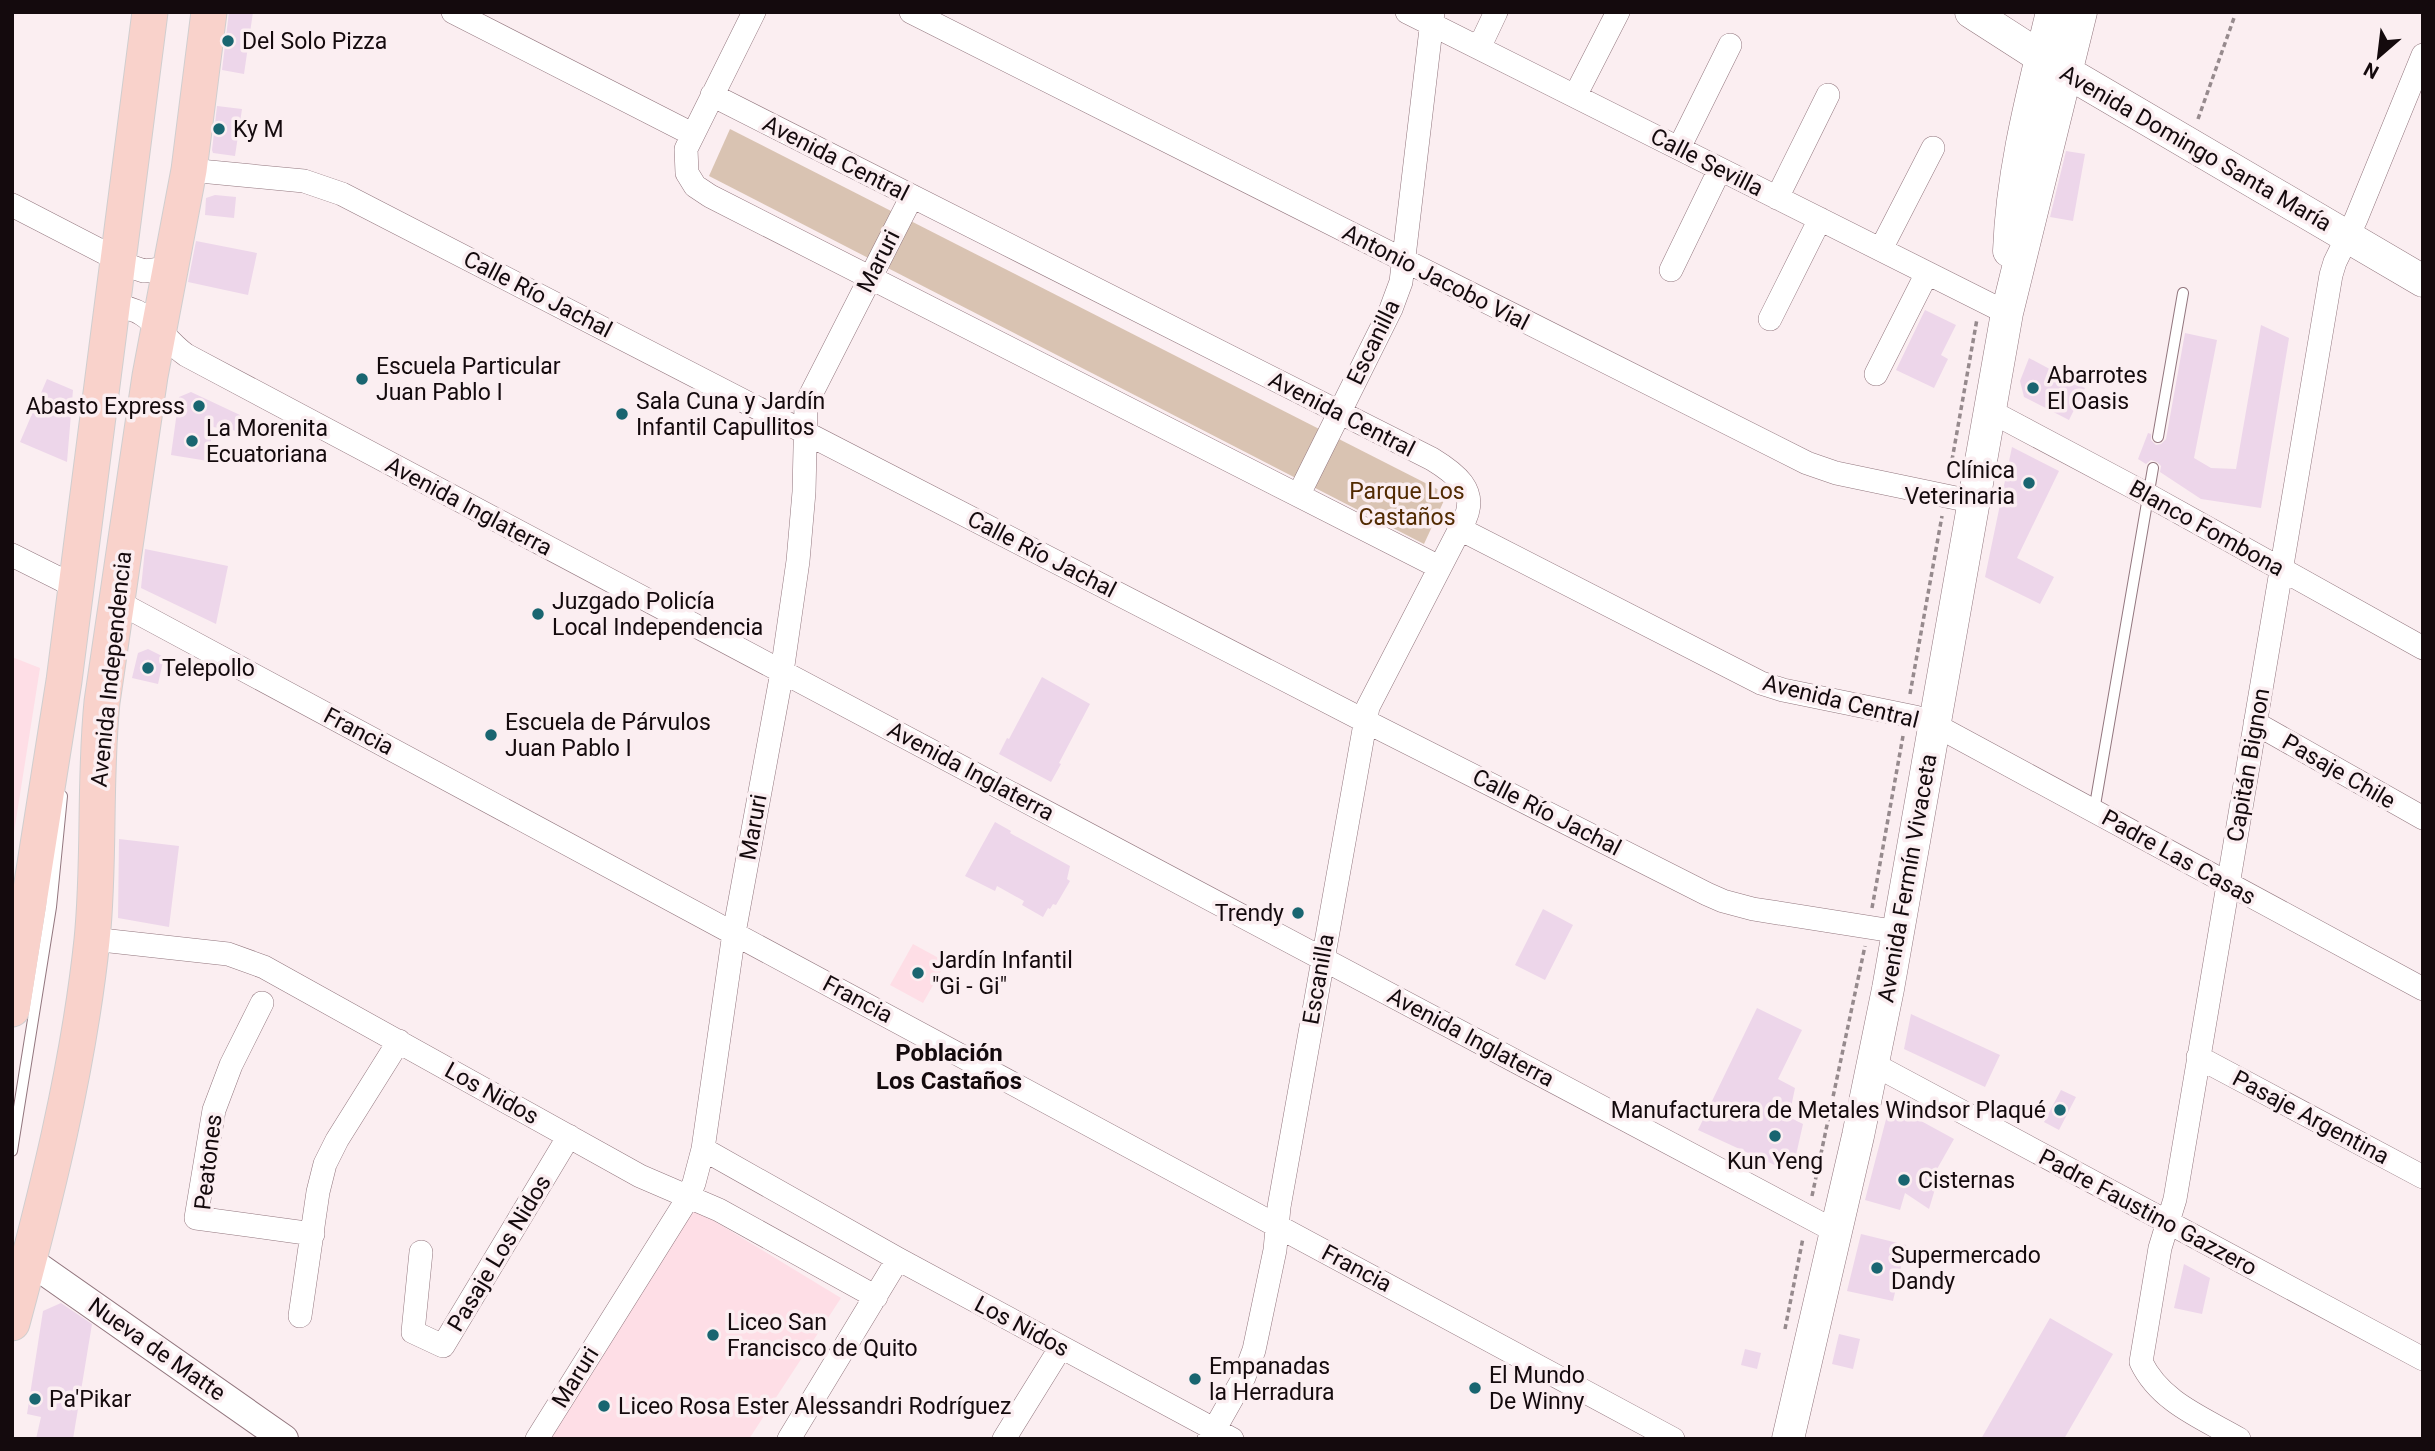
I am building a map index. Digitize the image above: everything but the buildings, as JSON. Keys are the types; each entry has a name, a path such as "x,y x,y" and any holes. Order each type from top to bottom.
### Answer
{"main road":[{"name":"Avenida Independencia","path":"12,1009 64,681 76,587 140,290 189,170 209,12"},
{"name":"Avenida Domingo Santa María","path":"1971,12 2054,64 2423,281"},
{"name":"Avenida Fermín Vivaceta","path":"1788,1439 1873,1064 1884,930 1960,499 1990,411 1994,306 2023,253 2054,64 2052,12"},
{"name":"Avenida Fermín Vivaceta","path":"2054,64 2081,12"},
{"name":"Avenida Independencia","path":"12,1323 21,1254 69,1093 92,939 97,853 97,752 116,601 140,290 144,23"}],"street":[{"path":"453,12 692,134"},
{"path":"754,12 686,149 687,173 695,186 1439,567"},
{"name":"Antonio Jacobo Vial","path":"911,12 1807,463 1836,472 1960,499"},
{"name":"Calle Sevilla","path":"1407,12 1432,18 1479,48 1994,306"},
{"path":"1479,48 1496,12"},
{"path":"1576,96 1618,12"},
{"name":"Escanilla","path":"1299,494 1391,309 1401,282 1432,18"},
{"path":"1679,148 1730,45"},
{"name":"Capitán Bignon","path":"2239,1439 2162,1393 2141,1362 2160,1248 2175,1199 2331,275 2423,55"},
{"name":"Avenida Central","path":"712,95 1432,459 1453,472 1464,486 1469,499 1467,515 1460,529 1761,683 1921,720"},
{"path":"1777,198 1828,95"},
{"path":"1881,250 1933,148"},
{"path":"1671,270 1720,169"},
{"name":"Calle Río Jachal","path":"189,170 296,180 331,188 1365,721 1723,901 1753,909 1884,930"},
{"name":"Maruri","path":"537,1439 688,1198 694,1183 703,1150 734,933 782,672 801,538 804,414 808,397 912,196"},
{"name":"Avenida Inglaterra","path":"12,205 140,290 176,348 187,355 1835,1231"},
{"path":"1770,319 1820,219"},
{"path":"1876,374 1927,273"},
{"name":"Blanco Fombona","path":"1990,411 2148,495 2423,648"},
{"name":"Escanilla","path":"1219,1435 1254,1350 1275,1250 1322,958 1365,721 1373,695 1460,529"},
{"path":"12,555 76,587"},
{"name":"Francia","path":"116,601 1673,1439"},
{"name":"Padre Las Casas","path":"1921,720 2423,989"},
{"name":"Pasaje Chile","path":"2255,723 2423,818"},
{"name":"Los Nidos","path":"92,939 228,954 277,973 646,1180 719,1210 876,1297"},
{"name":"Peatones","path":"262,1003 231,1065 214,1110 196,1218 313,1234"},
{"path":"300,1316 321,1178 330,1154 399,1041"},
{"name":"Pasaje Argentina","path":"2198,1057 2423,1177"},
{"name":"Padre Faustino Gazzero","path":"1873,1064 2423,1359"},
{"name":"Pasaje Los Nidos","path":"421,1252 413,1332 443,1346 569,1136"},
{"name":"Los Nidos","path":"703,1150 1219,1435"},
{"name":"Nueva de Matte","path":"21,1254 284,1439"},
{"path":"789,1439 898,1259"},
{"path":"1004,1439 1061,1347"}],"lane":[{"path":"2158,437 2183,293"},
{"path":"2094,811 2153,468"},
{"path":"12,1151 54,886 63,788 26,925"},
{"path":"21,1254 29,1210"}],"path":[{"path":"2197,123 2234,18"},
{"path":"1784,1334 1808,1216 1884,930 1994,306"}],"shaded area":[{"path":"12,657 40,668 12,845"},
{"name":"Jardín Infantil \"Gi - Gi\"","path":"913,944 946,962 923,1003 890,985"},
{"name":"Liceo San Francisco de Quito","path":"688,1205 841,1298 749,1439 546,1439"}],"green space":[{"name":"Parque Los Castaños","path":"730,129 1447,494 1424,544 709,176"}],"place":[{"name":"Del Solo Pizza","path":"228,41"},
{"name":"Ky M","path":"219,129"},
{"name":"Escuela Particular Juan Pablo I","path":"362,379"},
{"name":"Abarrotes El Oasis","path":"2033,388"},
{"name":"Abasto Express","path":"199,406"},
{"name":"Sala Cuna y Jardín Infantil Capullitos","path":"622,414"},
{"name":"La Morenita Ecuatoriana","path":"192,441"},
{"name":"Clínica Veterinaria","path":"2029,483"},
{"name":"Juzgado Policía Local Independencia","path":"538,614"},
{"name":"Telepollo","path":"148,668"},
{"name":"Escuela de Párvulos Juan Pablo I","path":"491,735"},
{"name":"Trendy","path":"1298,913"},
{"name":"Jardín Infantil \"Gi - Gi\"","path":"918,973"},
{"name":"Manufacturera de Metales Windsor Plaqué","path":"2060,1110"},
{"name":"Kun Yeng","path":"1775,1136"},
{"name":"Cisternas","path":"1904,1180"},
{"name":"Supermercado Dandy","path":"1877,1268"},
{"name":"Liceo San Francisco de Quito","path":"713,1335"},
{"name":"Empanadas la Herradura","path":"1195,1379"},
{"name":"El Mundo De Winny","path":"1475,1388"},
{"name":"Pa'Pikar","path":"35,1399"},
{"name":"Liceo Rosa Ester Alessandri Rodríguez","path":"604,1406"}],"district":[{"name":"Población Los Castaños","path":"949,1067"}]}
